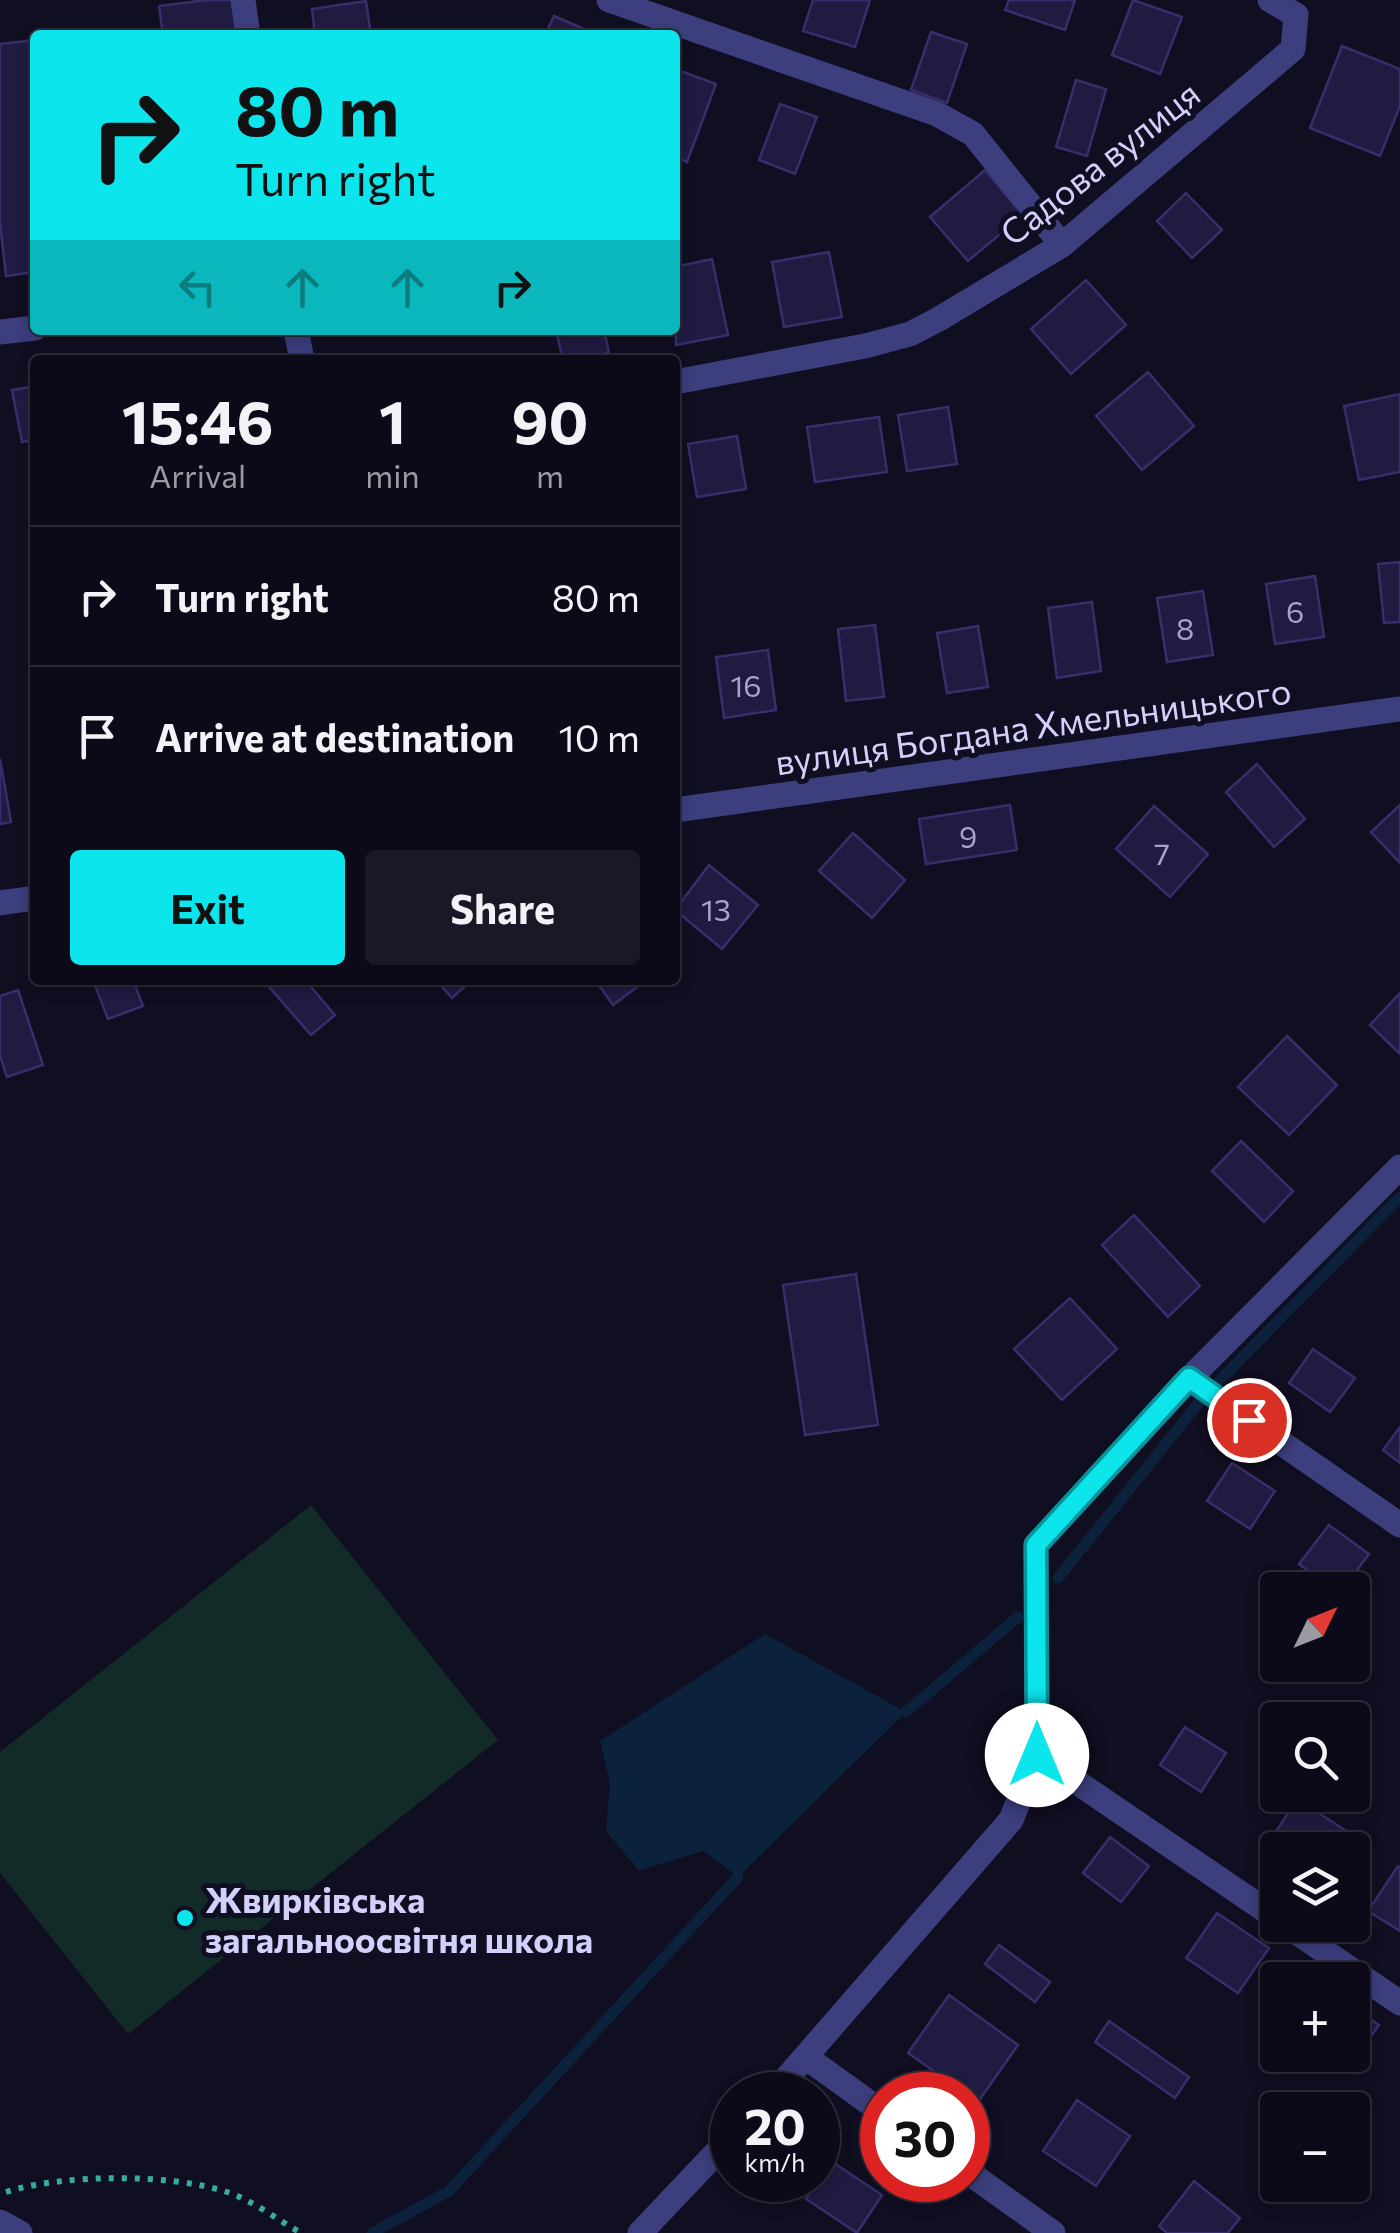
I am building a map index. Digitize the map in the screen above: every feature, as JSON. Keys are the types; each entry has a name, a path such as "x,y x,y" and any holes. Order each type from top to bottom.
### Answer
{"street":[{"path":"243,0 247,30"},
{"path":"609,0 949,121 973,134 1002,165 1062,246"},
{"name":"Садова вулиця","path":"680,381 910,334 1062,246 1292,49 1296,15 1270,0"},
{"path":"0,332 30,329"},
{"name":"вулиця Богдана Хмельницького","path":"680,809 1400,709"},
{"path":"0,903 30,899"},
{"path":"794,2072 1011,1820 1037,1755 1036,1545 1189,1378 1400,1167"},
{"path":"1189,1378 1400,1525"},
{"path":"1037,1755 1260,1908"},
{"path":"1311,1942 1400,2003"},
{"path":"807,2058 860,2096"},
{"path":"640,2233 710,2159"},
{"path":"990,2188 1053,2233"},
{"path":"0,2222 20,2233"}],"path":[{"path":"0,2194 37,2182 120,2177 228,2192 301,2233"}],"green space":[{"path":"311,1505 498,1740 128,2034 0,1873 0,1752"}],"water":[{"path":"765,1634 906,1712 738,1877 703,1851 639,1871 606,1831 610,1784 600,1741"}],"building":[{"path":"234,0 237,30 162,30 159,6"},
{"path":"813,0 870,0 855,47 803,31"},
{"path":"1009,0 1075,0 1065,30 1005,10"},
{"path":"1133,0 1182,17 1160,74 1112,55"},
{"path":"366,1 370,30 314,30 312,9"},
{"path":"554,16 586,30 547,30"},
{"path":"931,32 967,44 947,103 911,90"},
{"path":"30,41 30,273 6,276 0,223 0,44"},
{"path":"1342,46 1400,69 1400,106 1380,156 1310,128"},
{"path":"680,71 716,84 687,162 680,159"},
{"path":"1076,80 1106,89 1087,156 1056,147"},
{"path":"780,104 817,117 795,174 759,160"},
{"path":"985,170 1023,215 968,261 930,217"},
{"path":"1186,193 1222,230 1192,258 1157,221"},
{"path":"829,252 842,317 784,327 772,262"},
{"path":"712,259 728,335 676,345 676,335 680,335 680,266"},
{"path":"1086,280 1126,325 1071,374 1031,329"},
{"path":"557,335 605,335 609,353 562,355"},
{"path":"1148,372 1194,426 1142,470 1096,416"},
{"path":"30,387 30,441 22,442 12,390"},
{"path":"1400,394 1400,472 1359,480 1344,406"},
{"path":"948,407 957,464 907,471 898,415"},
{"path":"879,417 887,472 815,482 807,427"},
{"path":"737,436 746,489 697,497 688,444"},
{"path":"1400,562 1400,622 1384,623 1378,564"},
{"path":"1315,576 1324,637 1275,644 1266,584"},
{"path":"1203,591 1213,655 1167,662 1157,598"},
{"path":"1092,602 1101,671 1057,678 1048,608"},
{"path":"875,625 884,697 846,701 838,629"},
{"path":"978,626 988,687 947,693 937,633"},
{"path":"768,650 776,710 724,718 716,657"},
{"path":"0,759 11,822 0,824"},
{"path":"1257,764 1305,819 1274,847 1226,792"},
{"path":"1010,805 1017,850 926,864 919,819"},
{"path":"1400,805 1400,863 1371,832"},
{"path":"1154,806 1208,854 1170,897 1116,849"},
{"path":"853,833 905,880 872,918 819,871"},
{"path":"709,865 758,905 722,949 680,914 680,903"},
{"path":"95,985 135,985 143,1006 108,1019"},
{"path":"267,985 309,985 335,1015 311,1035"},
{"path":"440,985 466,985 452,998"},
{"path":"599,985 640,985 613,1005"},
{"path":"18,990 43,1065 7,1077 0,1056 0,996"},
{"path":"1400,993 1400,1054 1370,1025"},
{"path":"1287,1036 1337,1085 1289,1135 1238,1087"},
{"path":"1241,1141 1293,1191 1264,1222 1212,1171"},
{"path":"1134,1215 1200,1286 1168,1317 1102,1245"},
{"path":"856,1274 878,1425 805,1435 783,1285"},
{"path":"1070,1298 1117,1349 1062,1400 1014,1349"},
{"path":"1313,1349 1355,1378 1330,1412 1289,1383"},
{"path":"1400,1427 1400,1463 1383,1450"},
{"path":"1232,1463 1275,1491 1250,1529 1207,1501"},
{"path":"1329,1525 1369,1554 1356,1572 1310,1572 1299,1564"},
{"path":"1185,1727 1226,1753 1201,1792 1160,1765"},
{"path":"1289,1812 1317,1812 1348,1832 1276,1832"},
{"path":"1110,1837 1149,1866 1121,1902 1083,1873"},
{"path":"1400,1867 1400,1931 1370,1912"},
{"path":"1217,1913 1269,1948 1238,1993 1186,1958"},
{"path":"999,1945 1050,1982 1035,2002 985,1964"},
{"path":"949,1995 1018,2045 990,2085 990,2072 935,2072 908,2053"},
{"path":"1370,2019 1379,2025 1370,2038"},
{"path":"1109,2021 1189,2077 1175,2098 1095,2042"},
{"path":"1077,2100 1130,2136 1096,2186 1043,2151"},
{"path":"840,2167 860,2180 860,2202 877,2202 857,2233 810,2202 840,2202"},
{"path":"1194,2181 1240,2218 1228,2233 1167,2233 1159,2226"}],"waterway":[{"path":"1220,1380 1400,1197"},
{"path":"1058,1578 1201,1400"},
{"path":"906,1712 1018,1617"},
{"path":"372,2233 449,2191 738,1877"}],"place":[{"name":"Жвирківська загальноосвітня школа","path":"185,1918"}],"route":[{"path":"1037,1755 1036,1545 1189,1378 1249,1420"}]}
